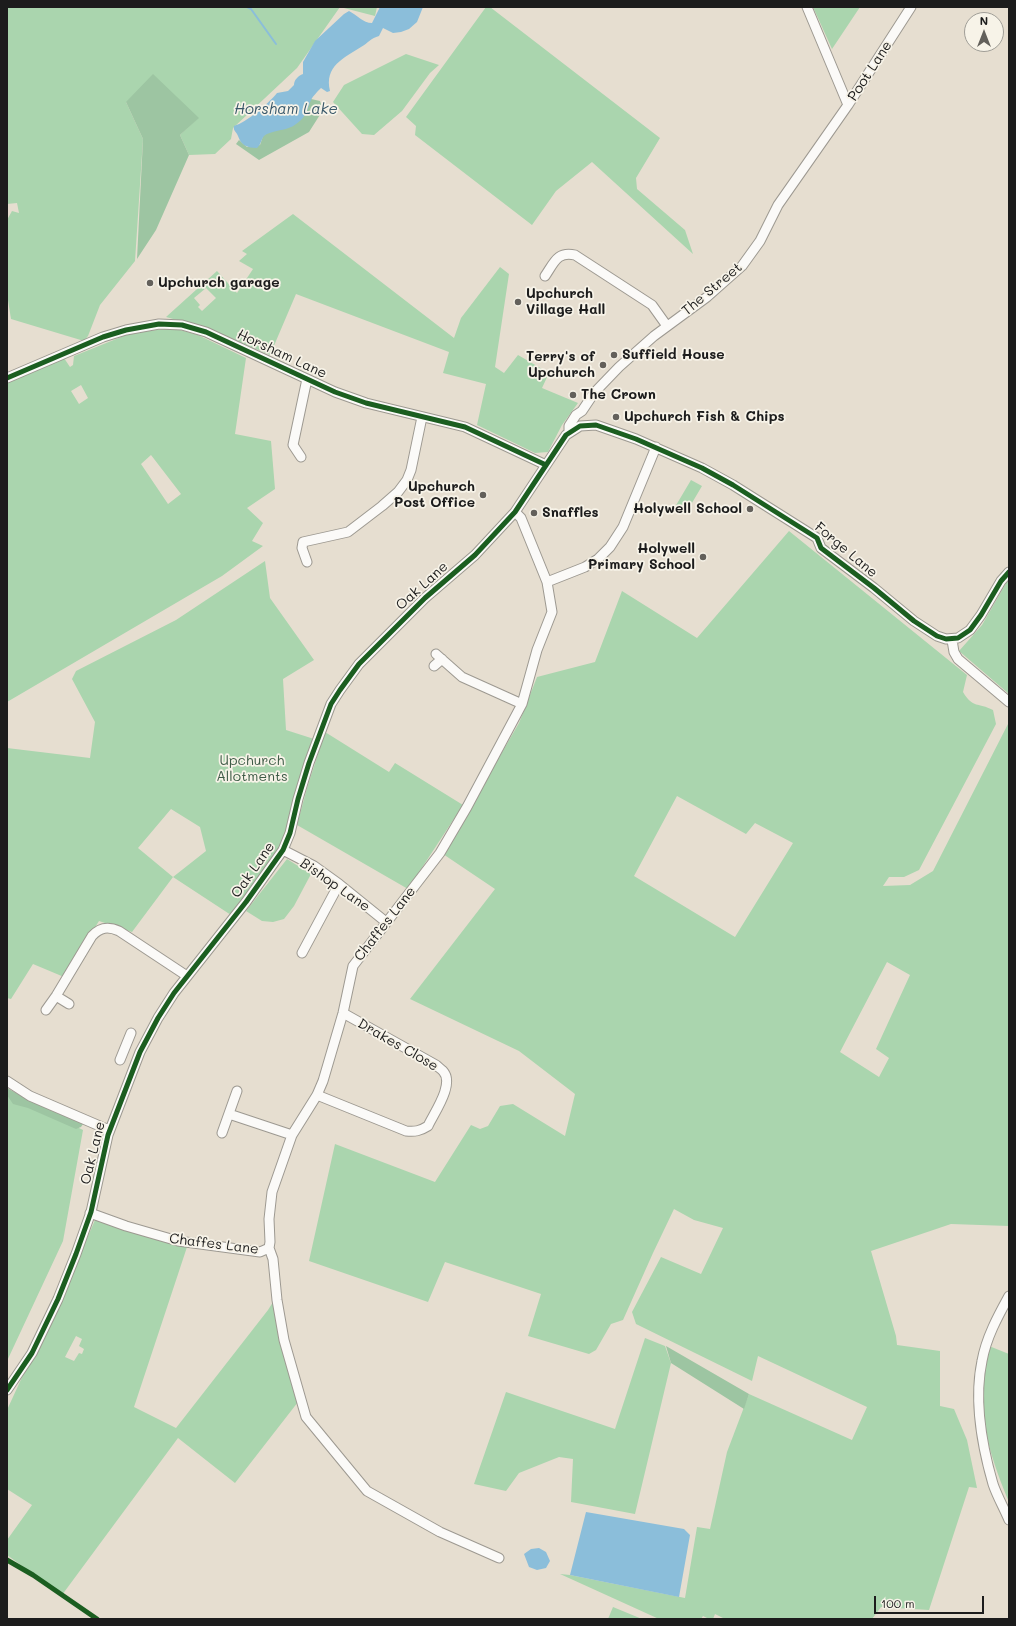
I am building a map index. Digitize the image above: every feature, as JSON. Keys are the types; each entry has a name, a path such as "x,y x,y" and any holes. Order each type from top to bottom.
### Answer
{"street":[{"name":"Poot Lane","path":"807,7 848,105"},
{"name":"Poot Lane","path":"848,105 911,7"},
{"name":"The Street","path":"568,433 568,428 577,414 582,411 595,392 618,367 667,326 707,297 742,266 760,241 778,204 848,105"},
{"path":"545,276 559,256 567,253 575,255 652,305 667,326"},
{"name":"Horsham Lane","path":"7,378 103,337 145,326 167,323 182,325 200,330 348,397 468,428 546,465"},
{"path":"301,457 293,445 308,379"},
{"path":"582,411 584,425"},
{"path":"307,562 302,548 304,542 348,532 382,506 402,487 412,468 422,417"},
{"name":"Oak Lane","path":"7,1390 32,1353 58,1299 81,1242 90,1213 109,1130 140,1052 166,1005 250,896 283,850 290,833 298,799 320,732 331,704 359,664 425,598 475,555 515,512 568,433 584,425 596,425"},
{"name":"Forge Lane","path":"596,425 622,433 656,447 702,468 733,485 817,538 821,548 874,588 914,621 937,636 952,640"},
{"path":"547,582 590,564 612,545 622,527 656,447"},
{"name":"Chaffes Lane","path":"90,1213 126,1226 178,1241 260,1252 269,1248 272,1192 292,1135 317,1095 323,1081 343,1013 353,966 440,853 467,807 522,704 537,650 552,612 547,582 521,518 515,512"},
{"path":"1009,572 1001,581 972,628 962,636 952,640 954,651 958,659 1009,702"},
{"path":"434,666 439,656 462,676 522,704"},
{"name":"Bishop Lane","path":"283,850 314,866 340,884 386,922"},
{"path":"302,953 340,884"},
{"path":"46,1010 92,936 100,929 111,928 119,930 187,976"},
{"path":"56,996 69,1004"},
{"name":"Drakes Close","path":"317,1095 399,1128 415,1132 428,1126 446,1090 447,1078 444,1072 436,1065 343,1013"},
{"path":"120,1060 131,1033"},
{"path":"125,1046 140,1052"},
{"path":"7,1081 30,1096 109,1130"},
{"path":"222,1133 237,1090"},
{"path":"229,1114 292,1135"},
{"path":"269,1248 273,1259 277,1300 284,1340 306,1417 367,1491 440,1532 499,1558"},
{"path":"1009,1296 996,1321 984,1352 979,1380 978,1398 979,1413 994,1485 1009,1520"}],"green space":[{"path":"7,7 340,7 297,68 233,128 231,139 215,154 189,155 180,135 198,118 126,102 143,139 135,261 100,305 88,336 84,341 11,319 7,294 7,220 12,211 19,213 17,203 7,204"},
{"path":"340,7 377,7 375,16"},
{"path":"486,7 490,7 660,138 636,178 637,189 685,230 693,254 592,162 556,191 532,225 415,135 416,126 406,117"},
{"path":"813,7 860,7 832,49"},
{"path":"406,54 439,65 430,73 402,111 374,135 362,134 333,102 344,85"},
{"path":"153,74 199,118 180,135 189,155 156,230 137,259 143,139 126,102"},
{"path":"311,99 320,101 323,110 309,132 259,160 236,144 239,140 247,147 260,145 263,136"},
{"path":"293,214 454,338 461,318 500,267 509,274 495,367 504,373 518,355 549,373 542,388 578,403 562,425 548,452 535,453 477,425 486,384 443,373 449,352 296,294 270,355 209,329 166,317 217,271 237,293 253,269 239,261 247,254 242,251","holes":["206,288 216,298 202,311 198,307 200,305 194,298"]},
{"path":"173,328 198,335 246,358 235,434 271,441 275,489 247,508 263,523 252,541 263,546 222,576 7,702 7,383 64,358 70,367 73,365 74,356 131,333","holes":["81,385 88,398 79,404 71,391","151,455 181,494 168,504 141,464"]},
{"path":"691,480 702,486 686,513 675,507"},
{"path":"789,531 967,675 963,692 973,703 993,710 996,724 919,870 904,877 889,877 883,886 910,885 933,871 1009,722 1009,1226 951,1224 871,1251 896,1336 897,1345 940,1351 940,1406 954,1409 967,1440 977,1488 969,1487 929,1610 881,1607 872,1619 723,1619 715,1614 713,1619 703,1616 701,1619 659,1619 560,1574 685,1598 697,1527 710,1529 727,1452 749,1394 852,1440 867,1407 758,1356 752,1381 636,1324 632,1312 661,1257 701,1274 723,1228 694,1220 674,1209 623,1320 611,1324 596,1350 589,1354 528,1336 541,1294 445,1262 428,1302 309,1261 335,1144 435,1182 471,1125 480,1129 488,1126 500,1106 513,1104 565,1136 575,1094 519,1051 410,999 495,889 443,854 519,723 537,677 595,662 622,591 697,638","holes":["677,796 746,834 755,823 793,843 735,937 634,876","887,962 910,975 876,1049 889,1058 879,1077 840,1052"]},
{"name":"Upchurch Allotments","path":"265,561 270,598 314,660 283,679 286,730 314,739 289,823 280,846 231,915 173,877 132,932 99,921 64,977 33,964 11,999 7,998 7,748 90,758 95,722 72,679 76,671 176,620","holes":["171,809 200,827 206,851 173,877 138,848"]},
{"path":"1009,578 1009,694 959,651 982,625"},
{"path":"325,732 389,772 395,763 463,805 408,889 297,825"},
{"path":"287,859 311,874 294,906 284,919 273,922 262,921 246,911"},
{"path":"7,1088 27,1099 83,1124 81,1127 76,1129 28,1108 13,1104 7,1095"},
{"path":"7,1092 83,1130 63,1241 7,1361"},
{"path":"95,1220 187,1247 134,1407 176,1428 273,1302 298,1402 235,1483 178,1438 62,1595 7,1555 7,1540 32,1505 7,1489 7,1410","holes":["76,1336 82,1339 79,1346 84,1349 82,1354 79,1353 74,1361 65,1357"]},
{"path":"645,1338 665,1346 671,1363 635,1514 571,1502 573,1459 559,1457 519,1473 506,1491 474,1484 506,1392 615,1429"},
{"path":"666,1346 749,1394 744,1409 671,1363"},
{"path":"989,1346 1009,1354 1009,1502 993,1458 985,1427 982,1380"},
{"path":"613,1607 642,1619 608,1619"}],"water":[{"name":"Horsham Lake","path":"380,7 423,7 417,22 409,29 393,33 383,28 379,36 342,59 330,75 330,91 327,92 321,88 312,98 305,115 296,124 265,135 257,148 247,147 241,142 234,130 234,126 245,121 257,112 277,93 288,91 294,85 297,78 303,74 303,62 315,41 349,11 363,20 372,23"},
{"path":"586,1512 684,1529 690,1535 679,1597 570,1575"},
{"path":"539,1548 546,1552 550,1561 546,1568 537,1570 529,1567 524,1554 531,1549"}],"waterway":[{"path":"247,7 251,9 276,44"}],"cycle path":[{"path":"7,378 103,337 126,330 159,324 182,325 206,332 335,392 366,403 465,427 546,465"},
{"path":"7,1390 32,1353 58,1299 76,1254 91,1212 108,1135 140,1052 158,1018 174,993 246,902 283,850 290,833 309,763 331,704 359,664 425,598 475,555 515,512 566,435 580,426 596,425 636,439 702,468 733,485 817,538 821,548 874,588 914,621 937,636 946,639 958,638 970,630 981,615 1001,581 1009,572"},
{"path":"7,1560 33,1575 97,1619"}],"place":[{"name":"Upchurch garage","path":"150,283"},
{"name":"Upchurch Village Hall","path":"518,302"},
{"name":"Suffield House","path":"614,355"},
{"name":"Terry's of Upchurch","path":"603,365"},
{"name":"The Crown","path":"573,395"},
{"name":"Upchurch Fish & Chips","path":"616,417"},
{"name":"Upchurch Post Office","path":"483,495"},
{"name":"Holywell School","path":"750,509"},
{"name":"Snaffles","path":"534,513"},
{"name":"Holywell Primary School","path":"703,557"}]}
